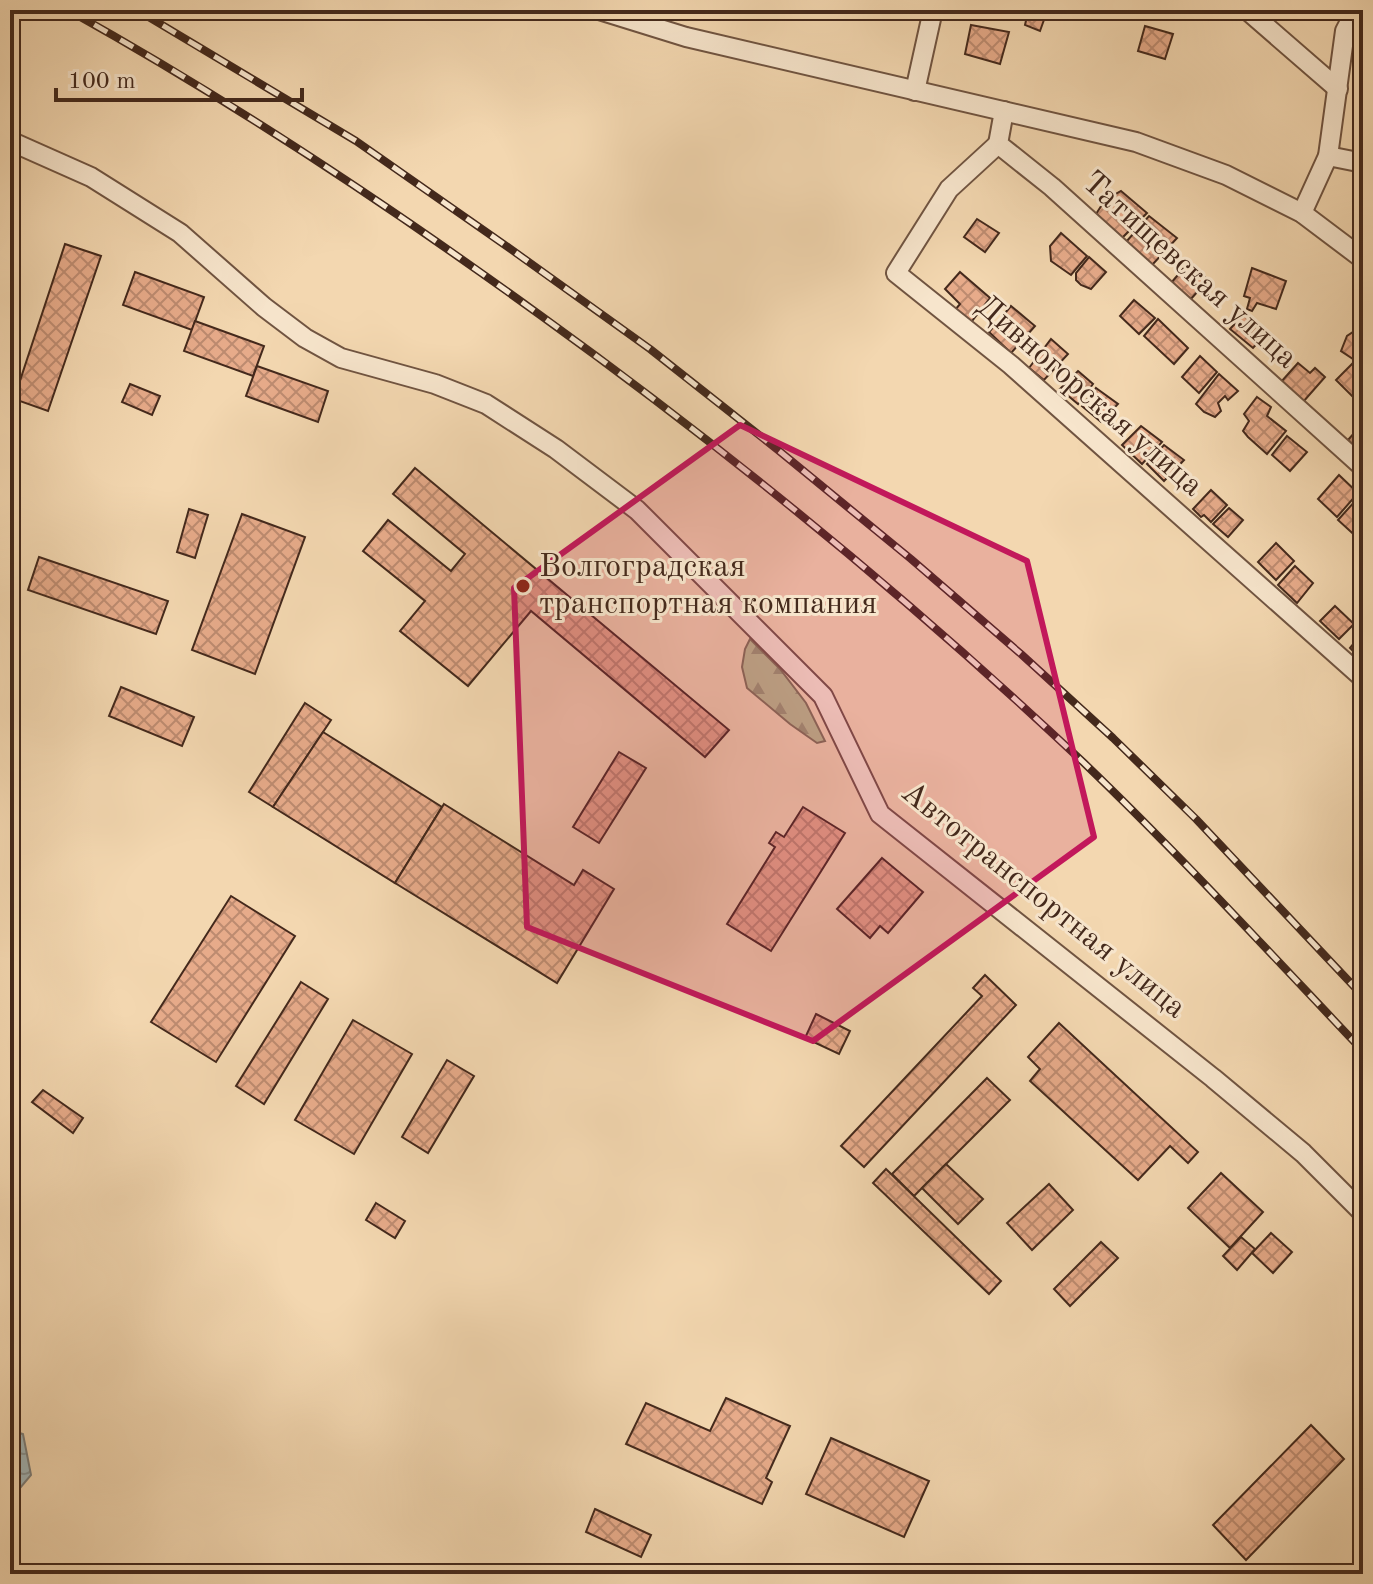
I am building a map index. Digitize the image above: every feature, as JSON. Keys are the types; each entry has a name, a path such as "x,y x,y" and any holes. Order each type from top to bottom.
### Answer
{"street":[{"path":"599,10 686,37 1136,142 1226,175 1302,213 1363,259"},
{"path":"915,91 933,10"},
{"path":"1247,10 1338,89"},
{"path":"1302,213 1328,156 1345,31 1356,10"},
{"path":"998,144 1004,111"},
{"name":"Автотранспортная улица","path":"10,141 91,177 180,233 264,307 305,338 341,358 435,384 486,404 556,449 637,510 823,696 880,814 1213,1078 1303,1153 1363,1213"},
{"name":"Татищевская улица","path":"998,144 1052,187 1363,467"},
{"name":"Дивногорская улица","path":"998,144 949,189 896,273 1011,365 1363,678"},
{"path":"1328,156 1363,163"}],"highlighted area":[{"path":"740,425 1027,561 1094,837 813,1041 527,927 514,588"}],"green space":[{"path":"750,639 780,669 806,703 825,741 817,743 747,688 742,667"}],"water":[{"path":"10,1430 23,1434 31,1475 10,1500"}],"building":[{"path":"1136,10 1158,10 1157,16"},
{"path":"1028,12 1045,17 1040,31 1025,25"},
{"path":"971,25 1009,32 1000,64 965,54"},
{"path":"1145,26 1173,34 1165,59 1138,51"},
{"path":"1121,191 1147,213 1122,238 1096,214 1105,200"},
{"path":"1149,216 1177,238 1152,265 1126,242"},
{"path":"977,219 999,233 985,252 964,237"},
{"path":"1061,233 1087,256 1071,275 1051,261 1050,246"},
{"path":"65,244 101,256 48,411 14,399"},
{"path":"1089,257 1106,272 1091,289 1076,280 1076,273"},
{"path":"1189,262 1208,280 1190,300 1171,283"},
{"path":"1252,268 1286,281 1276,309 1257,303 1252,311 1247,309 1250,298 1244,296"},
{"path":"135,272 204,297 192,330 123,305"},
{"path":"960,272 990,298 969,325 955,310 960,304 945,289"},
{"path":"1134,300 1155,318 1139,334 1120,316"},
{"path":"1011,306 1035,326 1011,353 989,332"},
{"path":"1244,314 1267,333 1253,348 1230,329"},
{"path":"1158,319 1188,348 1174,364 1144,336"},
{"path":"195,321 264,346 253,376 184,351"},
{"path":"1359,328 1363,331 1363,359 1359,363 1341,351 1347,336"},
{"path":"1051,339 1068,354 1044,380 1029,368"},
{"path":"1200,356 1217,372 1199,393 1182,377"},
{"path":"1298,363 1310,373 1315,368 1325,377 1303,402 1281,382"},
{"path":"1353,363 1363,372 1363,392 1355,399 1336,380"},
{"path":"257,366 328,391 318,422 246,396"},
{"path":"1078,371 1093,384 1078,404 1060,389"},
{"path":"1219,374 1238,391 1228,400 1225,396 1218,403 1221,411 1215,417 1196,404"},
{"path":"130,384 160,396 152,415 122,402"},
{"path":"1096,388 1118,404 1101,422 1082,406"},
{"path":"1257,397 1271,407 1267,416 1286,431 1267,454 1243,431 1249,421 1244,414"},
{"path":"1363,423 1363,454 1348,440"},
{"path":"1141,426 1162,442 1142,464 1122,445"},
{"path":"1287,436 1307,452 1290,471 1272,455"},
{"path":"1164,445 1184,460 1164,481 1147,464"},
{"path":"415,468 729,730 705,757 531,611 468,686 400,631 425,601 363,551 388,520 451,571 465,554 393,494"},
{"path":"1339,475 1358,493 1337,517 1318,499"},
{"path":"1211,490 1227,505 1211,522 1193,509"},
{"path":"1356,500 1363,505 1363,537 1360,540 1338,520"},
{"path":"1229,508 1243,520 1228,537 1213,524"},
{"path":"189,509 208,515 195,558 177,552"},
{"path":"242,514 305,537 255,674 192,650"},
{"path":"1276,543 1294,561 1276,580 1258,562"},
{"path":"39,557 168,601 156,634 28,590"},
{"path":"1295,566 1313,583 1297,603 1278,585"},
{"path":"1335,606 1354,624 1339,639 1320,621"},
{"path":"1363,632 1363,661 1350,648"},
{"path":"121,687 194,717 182,746 109,716"},
{"path":"305,703 331,720 273,807 249,792"},
{"path":"323,732 442,807 395,883 273,807"},
{"path":"619,752 646,768 599,843 573,827"},
{"path":"444,804 574,885 583,870 614,889 557,983 395,883"},
{"path":"803,807 845,833 771,951 727,924 775,847 769,843 776,832 784,837"},
{"path":"882,858 923,892 888,933 880,926 870,938 837,909"},
{"path":"231,896 295,936 216,1062 151,1022"},
{"path":"985,975 1016,1005 864,1167 841,1146 982,996 973,988"},
{"path":"301,982 328,999 264,1104 236,1086"},
{"path":"816,1014 850,1031 839,1054 805,1038"},
{"path":"353,1020 412,1054 354,1154 295,1120"},
{"path":"1059,1023 1198,1152 1188,1163 1170,1146 1138,1180 1030,1081 1040,1069 1028,1057"},
{"path":"447,1060 474,1076 428,1153 402,1137"},
{"path":"987,1078 1010,1100 914,1196 892,1174"},
{"path":"43,1090 83,1118 73,1133 32,1102"},
{"path":"946,1164 983,1199 958,1224 922,1188"},
{"path":"886,1169 1001,1281 989,1294 873,1183"},
{"path":"1221,1173 1263,1212 1230,1248 1188,1208"},
{"path":"1049,1184 1073,1210 1032,1250 1007,1223"},
{"path":"376,1203 405,1221 395,1238 366,1220"},
{"path":"1271,1233 1292,1252 1273,1273 1252,1253"},
{"path":"1241,1237 1255,1249 1237,1270 1223,1256"},
{"path":"1101,1242 1118,1258 1070,1306 1054,1289"},
{"path":"726,1398 790,1426 766,1478 772,1482 762,1504 626,1444 646,1403 710,1431"},
{"path":"1311,1425 1344,1459 1246,1560 1213,1525"},
{"path":"831,1438 929,1481 904,1537 806,1494"},
{"path":"595,1509 651,1535 641,1557 586,1532"}],"railway":[{"path":"68,10 249,117 367,194 540,315 750,474 886,586 1083,762 1363,1051"},
{"path":"137,10 356,141 650,349 778,450 911,559 1113,738 1196,819 1363,996"}],"place":[{"name":"Волгоградская транспортная компания","path":"523,586"}]}
